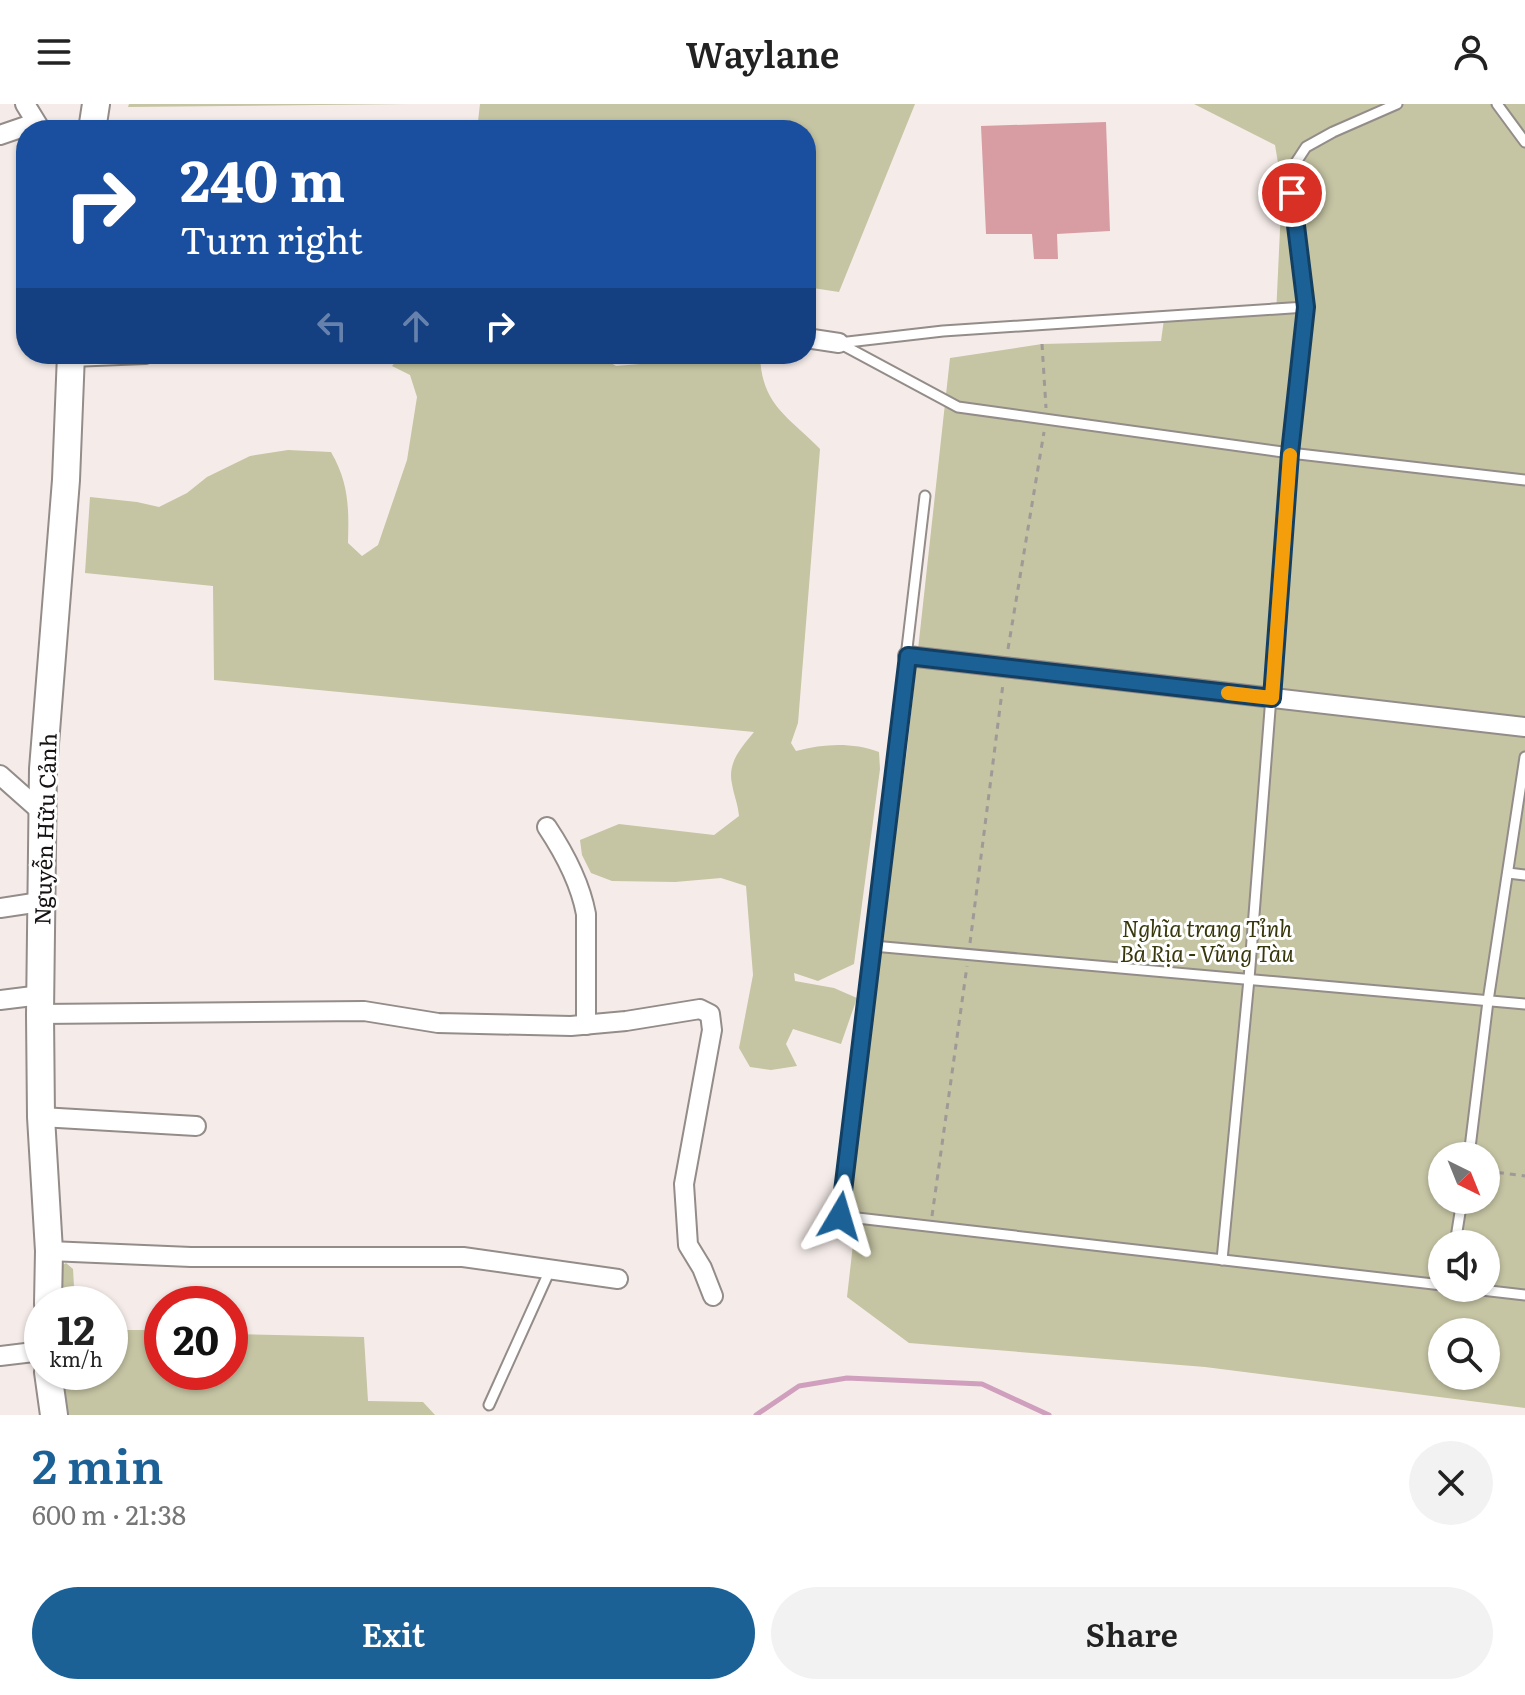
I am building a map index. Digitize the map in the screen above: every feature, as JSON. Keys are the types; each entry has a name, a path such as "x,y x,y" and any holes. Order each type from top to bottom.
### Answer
{"main road":[{"name":"Nguyễn Hữu Cảnh","path":"48,1286 41,1117 43,769 66,480 71,364"},
{"path":"51,1390 54,1415"}],"street":[{"path":"816,340 839,343"},
{"path":"908,656 1525,727"},
{"path":"0,775 44,814"},
{"path":"547,827 565,853 583,898 586,914 586,1025"},
{"path":"0,908 40,902"},
{"path":"0,1000 41,1004 364,1011 438,1023 586,1025 700,1009 710,1014 712,1030 684,1184 688,1245 702,1268 713,1296"},
{"path":"41,1117 196,1126"},
{"path":"49,1251 191,1257 463,1257 618,1279"},
{"path":"0,1356 24,1353"}],"lane":[{"path":"1222,1260 1249,979 1290,453 1306,307 1293,216 1291,170 1306,147 1397,104"},
{"path":"1497,104 1525,142"},
{"path":"839,343 943,331 1306,307"},
{"path":"839,343 958,407 1290,453 1525,480"},
{"path":"925,496 840,1216 1428,1283"},
{"path":"1471,1142 1488,1001 1522,803 1525,757"},
{"path":"1508,873 1525,875"},
{"path":"873,946 1525,1004"},
{"path":"489,1405 551,1269"},
{"path":"1500,1292 1525,1295"}],"path":[{"path":"930,1226 969,954 1005,667 1046,420 1042,344"},
{"path":"1500,1173 1525,1176"}],"green space":[{"path":"129,104 408,104 128,107"},
{"path":"480,104 915,104 839,292 816,289 816,120 478,120"},
{"name":"Nghĩa trang Tỉnh Bà Rịa - Vũng Tàu","path":"1194,104 1525,104 1525,1408 1205,1367 909,1343 847,1297 856,1218 841,1216 907,750 950,358 1042,344 1161,341 1164,319 1276,315 1282,187 1275,145"},
{"path":"761,364 765,386 771,398 820,449 798,723 791,743 796,751 838,745 879,752 880,769 854,964 818,981 794,973 795,981 834,988 857,998 841,1044 793,1029 786,1044 797,1066 771,1070 750,1067 739,1048 753,975 746,886 721,878 675,882 612,881 591,873 582,855 580,840 619,824 714,835 739,816 732,769 737,755 754,732 214,680 213,586 85,573 90,497 159,507 187,493 207,477 250,456 288,450 331,452 347,496 348,543 362,556 378,545 407,460 417,397 410,375 392,366"},
{"path":"66,1263 73,1269 74,1286 61,1286 61,1266"},
{"path":"128,1330 144,1330 144,1390 248,1390 248,1334 364,1337 368,1401 423,1402 435,1415 62,1415 62,1390 128,1390"}],"building":[{"path":"1106,122 1110,231 1057,234 1058,259 1034,259 1032,234 986,234 981,126"}],"waterway":[{"path":"756,1415 799,1386 847,1378 982,1384 1049,1415"}],"slow traffic":[{"path":"1228,693 1272,698 1290,455"}],"route":[{"path":"840,1216 908,656 1272,698 1290,453 1306,307 1292,193"}]}
